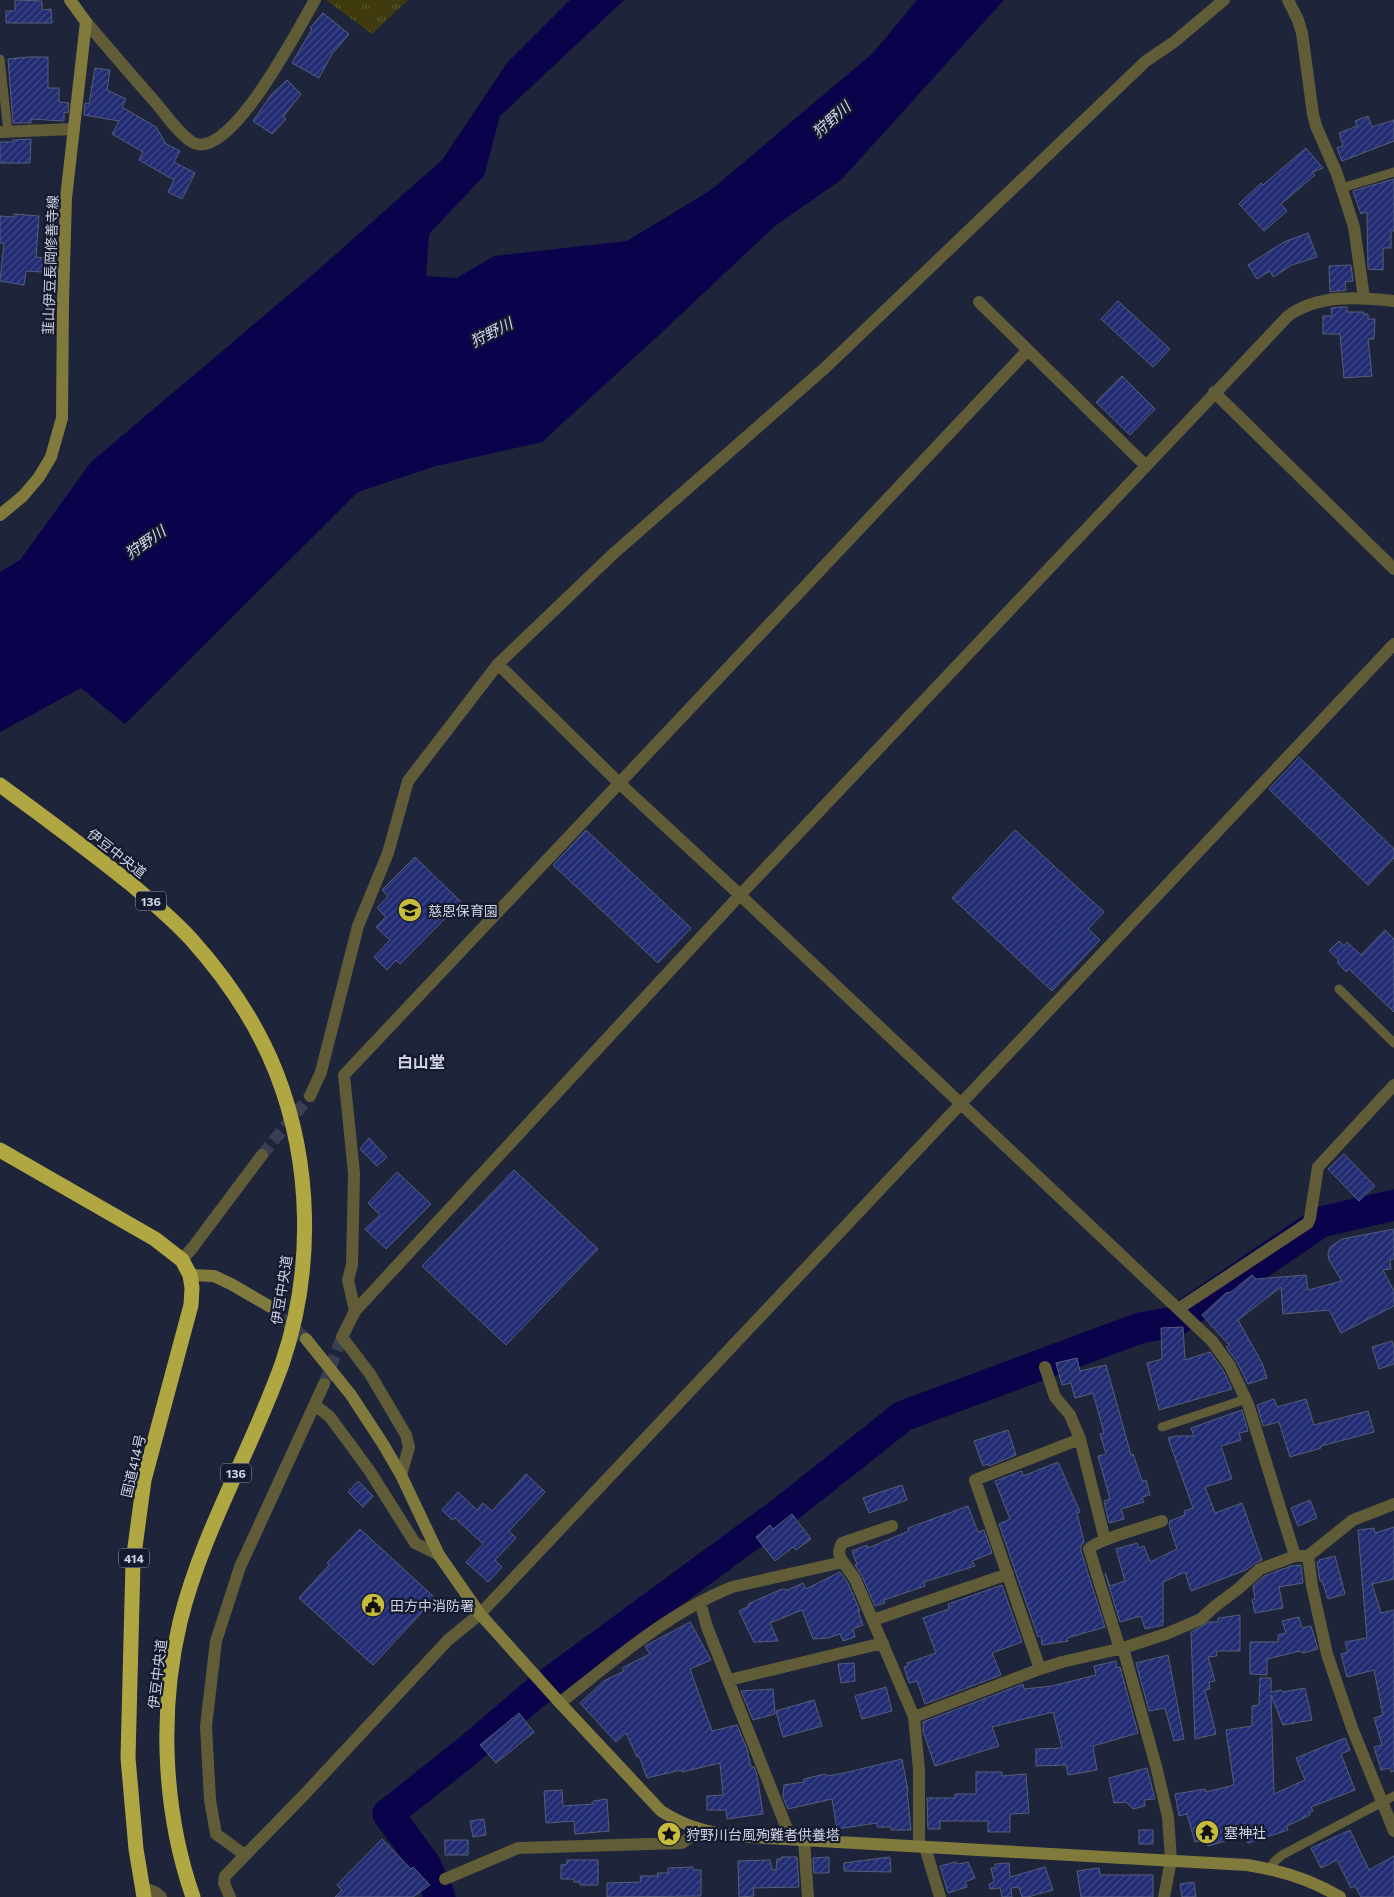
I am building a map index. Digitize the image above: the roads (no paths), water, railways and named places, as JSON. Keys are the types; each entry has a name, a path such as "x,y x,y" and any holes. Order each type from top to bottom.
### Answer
{"highway":[{"name":"伊豆中央道","path":"0,784 108,866 181,928 224,980 249,1018 264,1056 291,1163 295,1213 292,1270 281,1333 272,1360 181,1585 171,1619 165,1654 158,1736 160,1785 171,1855 184,1897"},
{"name":"伊豆中央道","path":"0,795 104,874 176,933 203,964 276,1073 294,1131 299,1159 304,1213 302,1272 290,1335 282,1363 201,1557 183,1614 174,1657 169,1701 168,1745 170,1784 181,1853 193,1897"},
{"name":"国道414号","path":"0,1150 154,1240 182,1260 190,1275 192,1288 190,1305 144,1480 133,1562 128,1758 136,1849 143,1892"}],"street":[{"path":"70,0 86,22 175,125 193,143 202,144 214,141 225,134 253,104 316,0"},
{"path":"310,1096 321,1072 326,1055 358,926 388,853 408,780 498,664 613,554 825,368 1146,61 1174,42 1224,0"},
{"path":"1288,0 1302,33 1316,126 1342,188 1354,227 1364,298"},
{"name":"韮山伊豆長岡修善寺線","path":"0,515 22,496 39,477 51,457 62,418 66,207 86,22"},
{"path":"4,132 73,129"},
{"path":"400,1475 409,1447 406,1435 370,1374 342,1337 355,1311 740,895 1214,392 1288,316 1298,309 1316,302 1364,298 1394,301"},
{"path":"979,302 1145,465"},
{"path":"355,1311 348,1280 352,1265 354,1173 344,1075 618,782 1027,351"},
{"path":"1214,392 1394,569"},
{"path":"230,1897 224,1883 225,1876 304,1795 448,1640 480,1614 1394,644"},
{"path":"498,664 618,782 740,895 1221,1352 1246,1399 1295,1556"},
{"path":"1178,1310 1308,1223 1318,1167 1394,1085"},
{"path":"182,1260 262,1155"},
{"path":"190,1275 214,1276 269,1306"},
{"path":"306,1340 351,1395 383,1444 439,1555 480,1614 661,1811 679,1822 700,1830 731,1836 1247,1865 1270,1869 1330,1891 1340,1897"},
{"path":"1045,1367 1055,1396 1070,1415 1080,1440 1105,1540"},
{"path":"245,1855 216,1834 210,1800 206,1726 216,1640 240,1567 324,1384"},
{"path":"315,1405 330,1417 358,1455 415,1543 439,1555"},
{"path":"1040,1669 975,1480 1080,1440"},
{"path":"914,1717 1040,1669 1121,1648 1166,1634 1201,1619 1214,1606 1238,1589 1260,1569 1295,1556 1308,1556 1353,1520 1394,1504"},
{"path":"1162,1521 1105,1540 1089,1549 1156,1766 1168,1817 1171,1860 1164,1897"},
{"path":"892,1526 842,1544 838,1550 838,1555 855,1580 914,1717 919,1770 922,1846 940,1897"},
{"path":"1308,1556 1312,1586 1327,1654 1352,1728 1394,1831"},
{"path":"560,1703 636,1643 700,1602 732,1587 843,1562"},
{"path":"873,1620 1008,1574"},
{"path":"700,1602 707,1627 791,1839"},
{"path":"729,1680 883,1643"},
{"path":"445,1879 518,1848 682,1842 700,1830"},
{"path":"804,1840 808,1897"},
{"path":"143,1892 155,1892 161,1897"}],"lane":[{"path":"0,60 4,132"},
{"path":"1342,188 1394,172"},
{"path":"1339,989 1394,1043"},
{"path":"1162,1427 1246,1399"},
{"path":"1270,1869 1274,1862 1282,1855 1394,1796"}],"water":[{"name":"狩野川","path":"570,0 624,0 500,116 484,176 429,234 426,276 457,278 494,256 627,241 711,190 873,53 917,0 1004,0 841,180 775,226 542,442 436,466 358,492 125,724 81,688 0,732 0,572 20,560 91,462 318,270 442,160 507,63"}],"waterway":[{"path":"440,1897 425,1864 388,1814 465,1753 534,1694 786,1509 903,1416 1140,1328 1174,1322 1321,1222 1394,1205"}],"tunnel":[{"path":"262,1155 310,1096"},
{"path":"269,1306 306,1339"},
{"path":"324,1384 342,1337"}],"place":[{"name":"慈恩保育園","path":"410,910"},
{"name":"田方中消防署","path":"373,1605"},
{"name":"塞神社","path":"1207,1832"},
{"name":"狩野川台風殉難者供養塔","path":"669,1834"}],"district":[{"name":"白山堂","path":"421,1061"}]}
